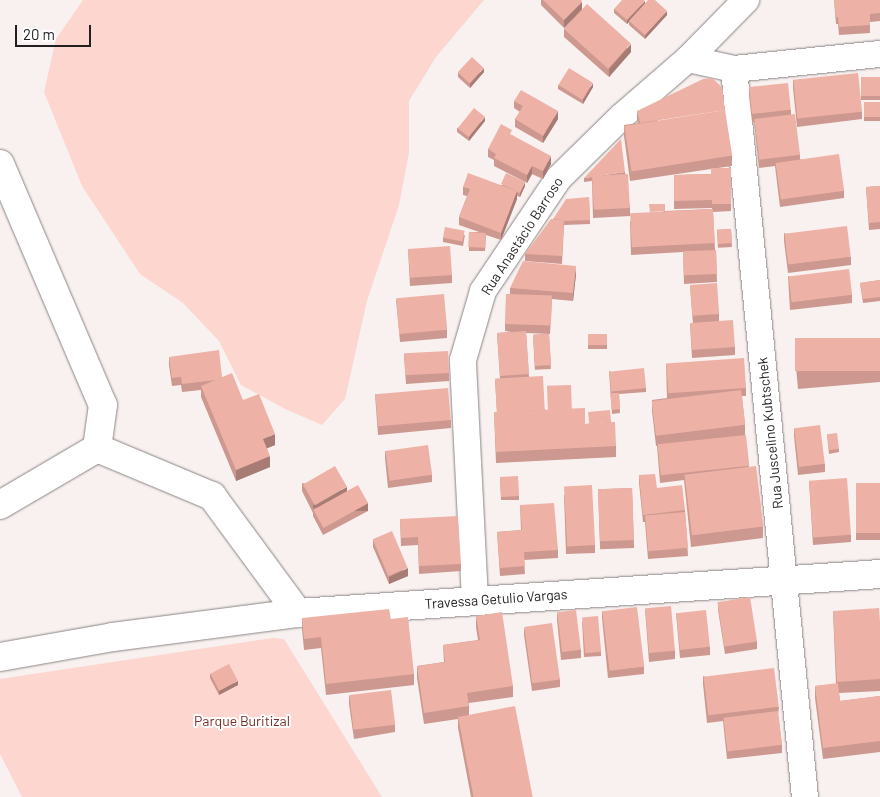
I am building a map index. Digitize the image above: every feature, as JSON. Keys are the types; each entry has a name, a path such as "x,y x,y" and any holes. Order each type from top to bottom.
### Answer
{"street":[{"name":"Rua Anastácio Barroso","path":"475,600 464,360 483,290 558,178 621,117 688,60 746,0"},
{"path":"688,60 734,69 880,54"},
{"name":"Rua Juscelino Kubtschek","path":"734,69 805,797"},
{"path":"0,164 103,405 97,448"},
{"path":"0,505 97,448"},
{"path":"97,448 212,496 298,613"},
{"name":"Travessa Getulio Vargas","path":"0,657 113,638 298,613 880,574"}],"green space":[{"path":"83,0 484,0 436,57 409,101 409,153 399,205 367,301 345,399 322,425 285,409 241,385 219,341 183,303 140,274 82,186 44,92 56,39"},
{"name":"Parque Buritizal","path":"273,638 284,639 382,797 22,797 0,754 0,679"}],"building":[{"path":"543,0 581,0 582,2 564,20"},
{"path":"622,0 645,1 627,20 614,9"},
{"path":"648,0 655,0 667,11 645,35 629,21"},
{"path":"834,0 880,0 880,13 870,14 870,25 839,27"},
{"path":"587,4 631,43 608,69 564,29"},
{"path":"472,57 484,68 469,83 458,72"},
{"path":"569,68 593,83 582,100 558,85"},
{"path":"858,73 862,112 797,119 793,80"},
{"path":"861,77 880,77 880,96 861,96"},
{"path":"712,78 722,87 725,110 640,123 637,111 703,79"},
{"path":"788,83 791,110 752,114 749,87"},
{"path":"521,90 558,111 543,136 515,119 523,106 514,101"},
{"path":"864,102 880,102 880,117 864,117"},
{"path":"474,108 485,117 469,137 458,128"},
{"path":"725,110 732,155 631,171 624,126"},
{"path":"795,114 800,155 759,160 754,119"},
{"path":"501,124 512,130 510,134 551,156 543,171 532,166 527,175 494,158 496,154 488,149"},
{"path":"621,139 625,172 584,178"},
{"path":"839,154 844,191 781,200 776,163"},
{"path":"711,168 731,168 731,204 712,204 712,200 674,201 674,175 711,174"},
{"path":"468,173 517,191 501,233 459,217 470,189 463,187"},
{"path":"506,173 525,182 520,193 501,184"},
{"path":"628,174 630,208 594,210 592,176"},
{"path":"880,186 880,222 869,223 866,187"},
{"path":"589,197 590,220 564,221 553,219 566,199"},
{"path":"649,204 665,204 665,211 650,212"},
{"path":"713,209 715,243 632,247 630,213"},
{"path":"551,219 564,220 562,256 525,254"},
{"path":"847,226 851,257 788,264 784,234"},
{"path":"445,227 465,231 463,242 443,238"},
{"path":"731,229 732,243 718,244 717,230"},
{"path":"469,232 486,233 485,248 468,247"},
{"path":"450,246 452,275 410,278 408,249"},
{"path":"716,250 717,274 684,275 683,251"},
{"path":"523,261 576,266 573,293 510,288"},
{"path":"849,269 852,295 792,302 788,276"},
{"path":"880,280 880,297 863,299 860,283"},
{"path":"717,283 719,314 692,316 690,285"},
{"path":"444,294 447,330 399,334 396,298"},
{"path":"506,294 552,296 551,326 505,324"},
{"path":"733,320 735,347 692,350 690,323"},
{"path":"526,331 529,374 500,376 497,333"},
{"path":"549,334 551,365 535,366 533,335"},
{"path":"588,334 607,334 607,345 588,345"},
{"path":"795,338 880,338 880,371 795,371"},
{"path":"219,350 222,377 216,380 182,384 181,377 172,378 169,357"},
{"path":"448,351 449,373 405,375 404,353"},
{"path":"744,358 746,388 668,393 666,363"},
{"path":"644,368 646,388 611,392 609,372"},
{"path":"232,373 243,400 259,394 275,434 263,439 270,456 236,470 201,386"},
{"path":"543,376 545,410 497,412 495,379"},
{"path":"571,385 572,409 548,410 547,386"},
{"path":"448,388 451,420 378,426 375,394"},
{"path":"741,390 745,425 656,436 652,401"},
{"path":"610,393 619,393 620,409 612,410"},
{"path":"585,408 585,424 615,422 616,446 496,452 494,412"},
{"path":"610,410 611,422 589,424 588,412"},
{"path":"820,425 825,464 799,467 794,428"},
{"path":"837,433 839,449 829,450 827,434"},
{"path":"746,435 749,466 661,475 657,444"},
{"path":"428,445 432,475 390,481 385,451"},
{"path":"335,466 347,487 315,505 303,484"},
{"path":"756,466 763,527 692,535 685,475"},
{"path":"655,474 657,488 682,485 685,510 643,515 639,475"},
{"path":"518,476 519,496 501,497 500,477"},
{"path":"847,478 851,535 813,538 809,481"},
{"path":"856,483 880,483 880,533 856,533"},
{"path":"358,485 368,503 324,528 313,510"},
{"path":"592,485 595,545 567,546 564,486"},
{"path":"632,488 634,540 600,541 598,489"},
{"path":"554,503 558,550 524,552 525,566 500,568 497,532 522,530 520,505"},
{"path":"685,512 688,548 648,551 645,515"},
{"path":"458,516 461,564 419,566 418,537 401,538 400,519"},
{"path":"392,531 408,568 388,576 373,539"},
{"path":"750,597 757,641 724,647 717,602"},
{"path":"671,606 675,651 649,653 645,608"},
{"path":"637,607 644,667 610,671 602,611"},
{"path":"879,608 880,679 837,682 833,611"},
{"path":"389,609 391,619 408,617 414,674 326,684 321,637 304,639 302,618"},
{"path":"576,610 581,650 562,652 557,612"},
{"path":"706,610 710,647 680,650 676,613"},
{"path":"502,612 513,686 467,693 469,706 424,713 417,666 445,662 443,645 480,640 476,616"},
{"path":"598,616 601,652 585,653 582,617"},
{"path":"552,623 560,679 532,683 524,627"},
{"path":"229,664 238,681 219,691 210,674"},
{"path":"774,668 779,707 708,715 704,677"},
{"path":"838,683 840,701 880,696 880,741 823,748 815,686"},
{"path":"391,690 395,725 354,730 349,695"},
{"path":"515,706 533,797 474,797 458,717"},
{"path":"778,711 782,745 728,751 723,718"}]}
